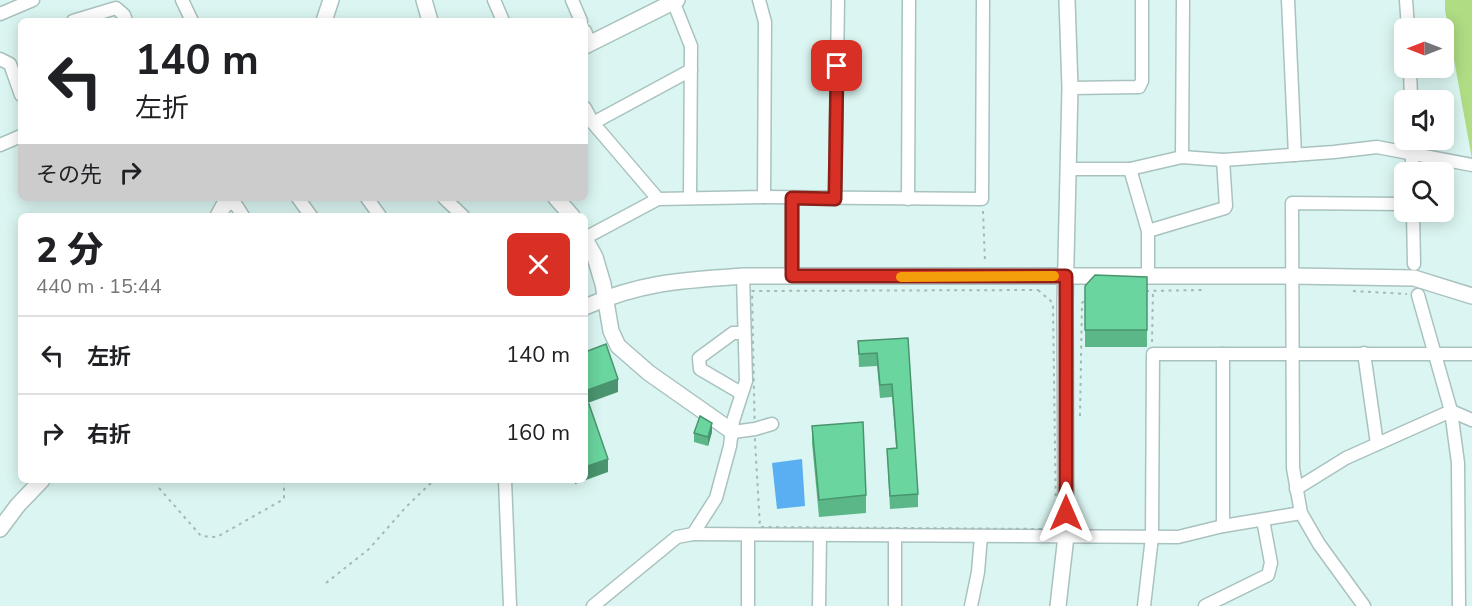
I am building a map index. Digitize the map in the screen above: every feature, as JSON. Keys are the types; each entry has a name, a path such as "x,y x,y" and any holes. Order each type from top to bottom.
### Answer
{"street":[{"path":"5,8 33,0"},
{"path":"182,0 191,18"},
{"path":"325,18 331,0"},
{"path":"424,0 429,18"},
{"path":"494,0 502,18"},
{"path":"572,0 580,18"},
{"path":"759,0 765,22 764,197"},
{"path":"835,199 838,0"},
{"path":"908,199 909,0"},
{"path":"588,236 658,199 764,197 982,199 983,0"},
{"path":"1058,606 1066,536 1066,276 1070,88 1067,0"},
{"path":"1070,88 1139,87 1142,81 1143,0"},
{"path":"1182,157 1183,0"},
{"path":"1288,0 1295,155"},
{"path":"1406,0 1407,18"},
{"path":"588,40 675,1 691,46 690,198"},
{"path":"83,18 116,8 125,18"},
{"path":"0,59 10,64 18,87"},
{"path":"593,123 691,70"},
{"path":"588,114 593,123 658,199"},
{"path":"0,145 18,137"},
{"path":"1069,169 1131,169 1182,157 1223,160 1377,147 1472,165"},
{"path":"1412,153 1412,162"},
{"path":"1149,231 1225,208 1227,206 1223,160"},
{"path":"1131,169 1149,231 1149,276"},
{"path":"792,198 792,276"},
{"path":"227,201 236,205 241,213"},
{"path":"447,201 460,213"},
{"path":"559,201 569,213"},
{"path":"1364,606 1319,544 1301,513 1296,489 1293,468 1292,203 1394,204"},
{"path":"1413,222 1414,264"},
{"path":"588,244 595,257 603,284 613,348 733,432 772,424"},
{"path":"693,534 716,498 733,432 733,421 746,381 743,276"},
{"path":"588,306 637,287 666,282 743,276 1414,278 1472,296"},
{"path":"1418,295 1451,411 1458,462 1460,606"},
{"path":"741,393 700,369 699,358 733,333 744,333"},
{"path":"1144,606 1152,537 1153,354 1472,354"},
{"path":"1223,354 1223,526"},
{"path":"1364,354 1377,444"},
{"path":"1296,489 1346,458 1451,411 1472,420"},
{"path":"0,528 39,483"},
{"path":"505,483 510,606"},
{"path":"1458,497 1472,498"},
{"path":"593,606 677,537 693,534 1178,537 1223,526 1301,513"},
{"path":"1205,606 1268,575 1271,563 1263,520"},
{"path":"819,606 820,535"},
{"path":"895,535 895,606"},
{"path":"748,536 748,606"},
{"path":"971,606 978,572 981,536"}],"path":[{"path":"982,199 984,277"},
{"path":"1038,290 1053,303 1056,520 1047,529 760,527 755,429 752,291 1038,290"},
{"path":"1141,291 1210,290"},
{"path":"1349,291 1418,295"},
{"path":"1153,292 1153,354"},
{"path":"1080,417 1082,303 1089,296"},
{"path":"159,488 201,536 217,537 284,500 284,483"},
{"path":"326,584 369,549 431,483"}],"green space":[{"path":"1445,0 1472,0 1472,159 1454,60 1454,18 1446,18"}],"water":[{"path":"802,459 805,506 777,509 772,463"}],"building":[{"path":"1095,275 1147,277 1147,330 1085,330 1085,286"},
{"path":"908,338 918,494 890,496 887,449 897,448 892,384 880,385 877,353 859,354 858,341"},
{"path":"606,344 618,379 588,390 588,351"},
{"path":"589,404 608,459 588,466"},
{"path":"700,416 712,423 708,437 694,433"},
{"path":"863,422 866,495 819,500 812,426"}],"slow traffic":[{"path":"901,277 1054,276"}],"route":[{"path":"837,66 835,199 792,198 792,276 1066,276 1066,513"}]}
